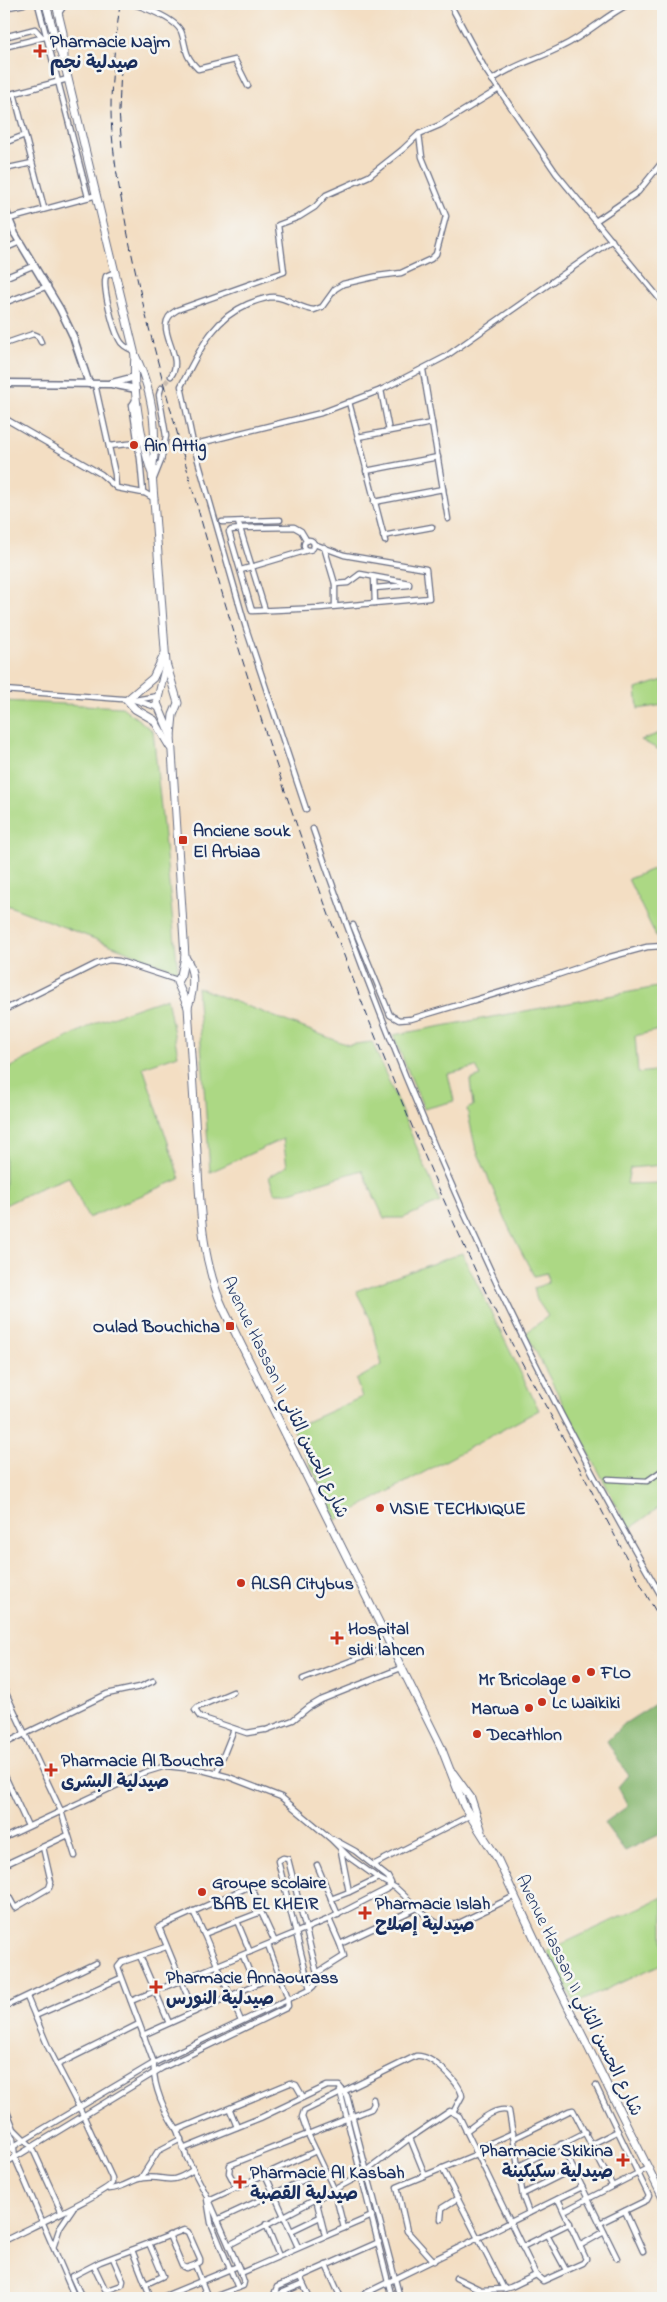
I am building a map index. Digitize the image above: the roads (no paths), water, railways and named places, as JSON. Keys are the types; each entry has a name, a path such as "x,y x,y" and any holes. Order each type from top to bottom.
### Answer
{"main road":[{"path":"46,4 47,36 64,62"},
{"path":"56,4 63,32 64,62 68,79 135,353 149,386 155,437 152,474 166,663 178,702 171,736 171,750 185,957 178,987 182,990 191,989 194,982 191,976 190,965 185,957"},
{"path":"47,36 58,35 63,32"},
{"path":"135,353 140,442 152,474"},
{"path":"136,388 143,382 149,386"},
{"path":"140,442 149,444 155,437"},
{"path":"165,652 153,678 131,700 132,707 154,720 171,750"},
{"path":"166,663 157,701 171,736"},
{"path":"159,695 167,691 174,693"},
{"path":"160,709 168,712 175,710"},
{"path":"179,977 186,974 191,976"},
{"name":"Avenue Hassan II شارع الحسن الثاني","path":"191,989 188,1007 200,1196 205,1250 212,1280 225,1312 400,1668 465,1796 477,1812 482,1832"},
{"name":"Avenue Hassan II شارع الحسن الثاني","path":"182,990 188,1007"},
{"name":"Avenue Hassan II شارع الحسن الثاني","path":"465,1796 469,1816 482,1832 497,1858 663,2198"},
{"path":"469,1816 474,1816 477,1812"}],"street":[{"path":"4,8 24,4"},
{"path":"38,4 88,197"},
{"path":"59,14 65,4"},
{"path":"133,4 149,9 179,27 186,54 198,69 235,60 248,86"},
{"path":"450,4 492,80 556,174 597,220 663,303"},
{"path":"492,80 516,65 573,41 610,14 629,4"},
{"path":"4,37 36,29 47,36"},
{"path":"4,47 47,36"},
{"path":"4,96 68,79"},
{"path":"171,376 176,366 165,326 169,316 180,309 284,272 278,225 299,217 314,207 326,195 370,176 419,134 440,125 499,89"},
{"path":"14,93 44,208"},
{"path":"306,809 246,628 193,443 181,386 214,328 225,317 240,308 264,298 274,297 314,310 322,307 335,289 343,284 401,273 434,257 438,250 446,216 422,157 419,134"},
{"path":"4,143 25,135"},
{"path":"597,220 638,192 663,161"},
{"path":"4,169 32,163"},
{"path":"8,221 44,208 97,195"},
{"path":"4,207 8,221 48,286 73,336 92,384 109,446 116,487"},
{"path":"200,443 321,413 381,390 423,370 445,357 612,240"},
{"path":"4,249 20,242"},
{"path":"4,278 35,265"},
{"path":"115,272 106,276 105,287 118,337 126,348 135,353"},
{"path":"4,304 48,286"},
{"path":"4,344 33,334 38,336 41,342"},
{"path":"423,370 448,519"},
{"path":"111,384 135,377"},
{"path":"4,383 111,384 136,388"},
{"path":"153,482 165,444 159,395 161,388"},
{"path":"381,390 389,431"},
{"path":"350,402 384,538 432,527"},
{"path":"4,418 101,474 116,487 144,493 155,499"},
{"path":"358,436 432,423"},
{"path":"155,437 164,428"},
{"path":"109,446 140,442 144,493"},
{"path":"366,471 438,457"},
{"path":"374,502 443,489"},
{"path":"222,522 280,520"},
{"path":"238,522 265,610"},
{"path":"294,527 300,530 307,541 344,555 426,570 429,598 252,611 229,532 241,529 294,527"},
{"path":"307,541 304,545 308,550"},
{"path":"241,570 308,550 313,548 314,544"},
{"path":"324,547 335,584 335,606"},
{"path":"335,584 348,583 360,574 409,583 409,585 375,588"},
{"path":"374,577 375,603"},
{"path":"4,690 131,700 160,709"},
{"path":"131,700 159,695"},
{"path":"312,829 396,1055 457,1198 532,1356 608,1502 663,1599"},
{"path":"353,925 390,1015 399,1020 425,1015 623,953 651,946 663,946"},
{"path":"4,1010 96,964 109,960 179,977"},
{"path":"608,1479 647,1482 663,1470"},
{"path":"303,1679 390,1646"},
{"path":"233,1692 195,1710 200,1717 249,1734 293,1720 321,1700 400,1668"},
{"path":"4,1744 108,1694 143,1686 153,1681"},
{"path":"4,1689 61,1811 75,1856"},
{"path":"216,1774 234,1730"},
{"path":"4,1838 160,1767 184,1768 216,1774 281,1797 331,1838 349,1847 388,1877 391,1886"},
{"path":"4,1774 28,1826"},
{"path":"4,1790 10,1787"},
{"path":"373,1865 469,1816"},
{"path":"4,1865 68,1835"},
{"path":"331,1838 341,1851 391,1886 435,1922 449,1926 463,1922 515,1896"},
{"path":"4,1888 15,1908 49,1888 51,1882 43,1847"},
{"path":"341,1851 349,1892"},
{"path":"4,2152 154,2063 310,1989 317,1982 317,1973 288,1859 281,1859 278,1861 310,1989"},
{"path":"317,1865 338,1915"},
{"path":"331,1899 378,1878"},
{"path":"131,2001 329,1920 391,1886"},
{"path":"194,2012 160,1933 160,1926 248,1888 252,1890 275,1942"},
{"path":"340,1944 417,1908"},
{"path":"193,1912 241,2021"},
{"path":"204,1934 261,1912"},
{"path":"317,1973 344,1956 329,1920"},
{"path":"237,1922 250,1952"},
{"path":"4,2164 152,2074 287,2008 288,1999 268,1945"},
{"path":"166,1947 119,1964 121,1978 154,2063 152,2074 170,2118 177,2130 183,2149 208,2197 244,2284 210,2298 195,2265"},
{"path":"140,1956 169,2023"},
{"path":"242,1956 255,1985"},
{"path":"4,2007 96,1963"},
{"path":"143,2035 279,1974"},
{"path":"35,2016 121,1978"},
{"path":"4,2241 108,2189 112,2185 112,2178 57,2065 27,1997"},
{"path":"258,2013 261,2020"},
{"path":"57,2065 139,2024"},
{"path":"344,2228 334,2190 308,2134 302,2119 302,2113 341,2090 421,2056 433,2062 458,2086 462,2096 454,2112"},
{"path":"177,2130 230,2110 292,2082 296,2085 303,2098"},
{"path":"183,2149 327,2086 336,2084 341,2090 352,2117 400,2298"},
{"path":"596,2086 648,2194 648,2198 600,2223"},
{"path":"341,2090 345,2119 392,2298"},
{"path":"237,2188 229,2173 230,2166 352,2117 373,2107 373,2099"},
{"path":"4,2104 14,2129 32,2148 61,2211"},
{"path":"230,2110 237,2127"},
{"path":"466,2131 492,2113 507,2110 510,2114 523,2194 529,2214"},
{"path":"434,2261 407,2231 396,2190 398,2185 442,2168 571,2110 576,2113 612,2185"},
{"path":"229,2245 360,2176 446,2112 454,2112 459,2116 536,2275 539,2279 545,2281 585,2260 586,2256 558,2199"},
{"path":"4,2119 10,2132 15,2158 76,2298"},
{"path":"615,2125 625,2120"},
{"path":"592,2144 618,2131"},
{"path":"519,2166 586,2132"},
{"path":"410,2138 425,2175"},
{"path":"141,2178 158,2151 180,2140"},
{"path":"561,2144 617,2258"},
{"path":"208,2197 237,2188 316,2151"},
{"path":"442,2168 504,2289"},
{"path":"564,2210 648,2168"},
{"path":"523,2194 572,2169"},
{"path":"108,2189 121,2188 141,2178 176,2180 193,2170"},
{"path":"265,2174 298,2247"},
{"path":"217,2220 310,2177"},
{"path":"356,2298 388,2284 582,2187"},
{"path":"208,2197 210,2220 238,2288"},
{"path":"316,2198 325,2235"},
{"path":"441,2219 442,2208 458,2198"},
{"path":"54,2245 60,2227 74,2206"},
{"path":"625,2210 643,2251"},
{"path":"241,2273 325,2235 378,2214"},
{"path":"291,2231 320,2217"},
{"path":"522,2247 570,2223"},
{"path":"266,2224 280,2256"},
{"path":"66,2274 73,2276 132,2250 169,2235 184,2230 187,2231 200,2260 195,2265 186,2268 182,2266 169,2235"},
{"path":"581,2245 604,2232"},
{"path":"547,2235 566,2270"},
{"path":"303,2284 279,2294 275,2292 277,2287 385,2240"},
{"path":"146,2284 163,2276 149,2243"},
{"path":"132,2250 151,2298"},
{"path":"94,2266 105,2289 115,2288 122,2285 123,2281 113,2258"},
{"path":"326,2265 341,2298"},
{"path":"160,2298 238,2266"},
{"path":"4,2267 4,2288 8,2298"},
{"path":"456,2278 481,2290 511,2288 536,2275"},
{"path":"73,2276 82,2298"},
{"path":"300,2277 310,2298"}],"tunnel":[{"path":"161,388 171,376"}],"railway":[{"path":"120,4 111,95 111,122 117,178 131,252 155,351 218,580 281,779 351,975 430,1168 485,1292 663,1624"},
{"path":"121,68 119,111 122,148"}],"place":[{"name":"Pharmacie Najm صيدلية نجم","path":"40,51"},
{"name":"Ain Attig","path":"134,445"},
{"name":"Anciene souk El Arbiaa","path":"183,840"},
{"name":"Oulad Bouchicha","path":"230,1326"},
{"name":"VISIE TECHNIQUE","path":"380,1508"},
{"name":"ALSA Citybus","path":"241,1583"},
{"name":"Hospital sidi lahcen","path":"337,1638"},
{"name":"FLO","path":"591,1672"},
{"name":"Mr Bricolage","path":"576,1679"},
{"name":"Lc Waikiki","path":"542,1702"},
{"name":"Marwa","path":"529,1708"},
{"name":"Decathlon","path":"477,1734"},
{"name":"Pharmacie Al Bouchra صيدلية البشرى","path":"51,1770"},
{"name":"Groupe scolaire BAB EL KHEIR","path":"202,1892"},
{"name":"Pharmacie Islah صيدلية إصلاح","path":"365,1913"},
{"name":"Pharmacie Annaourass صيدلية النورس","path":"156,1987"},
{"name":"Pharmacie Skikina صيدلية سكيكينة","path":"623,2160"},
{"name":"Pharmacie Al Kasbah صيدلية القصبة","path":"240,2182"}]}
